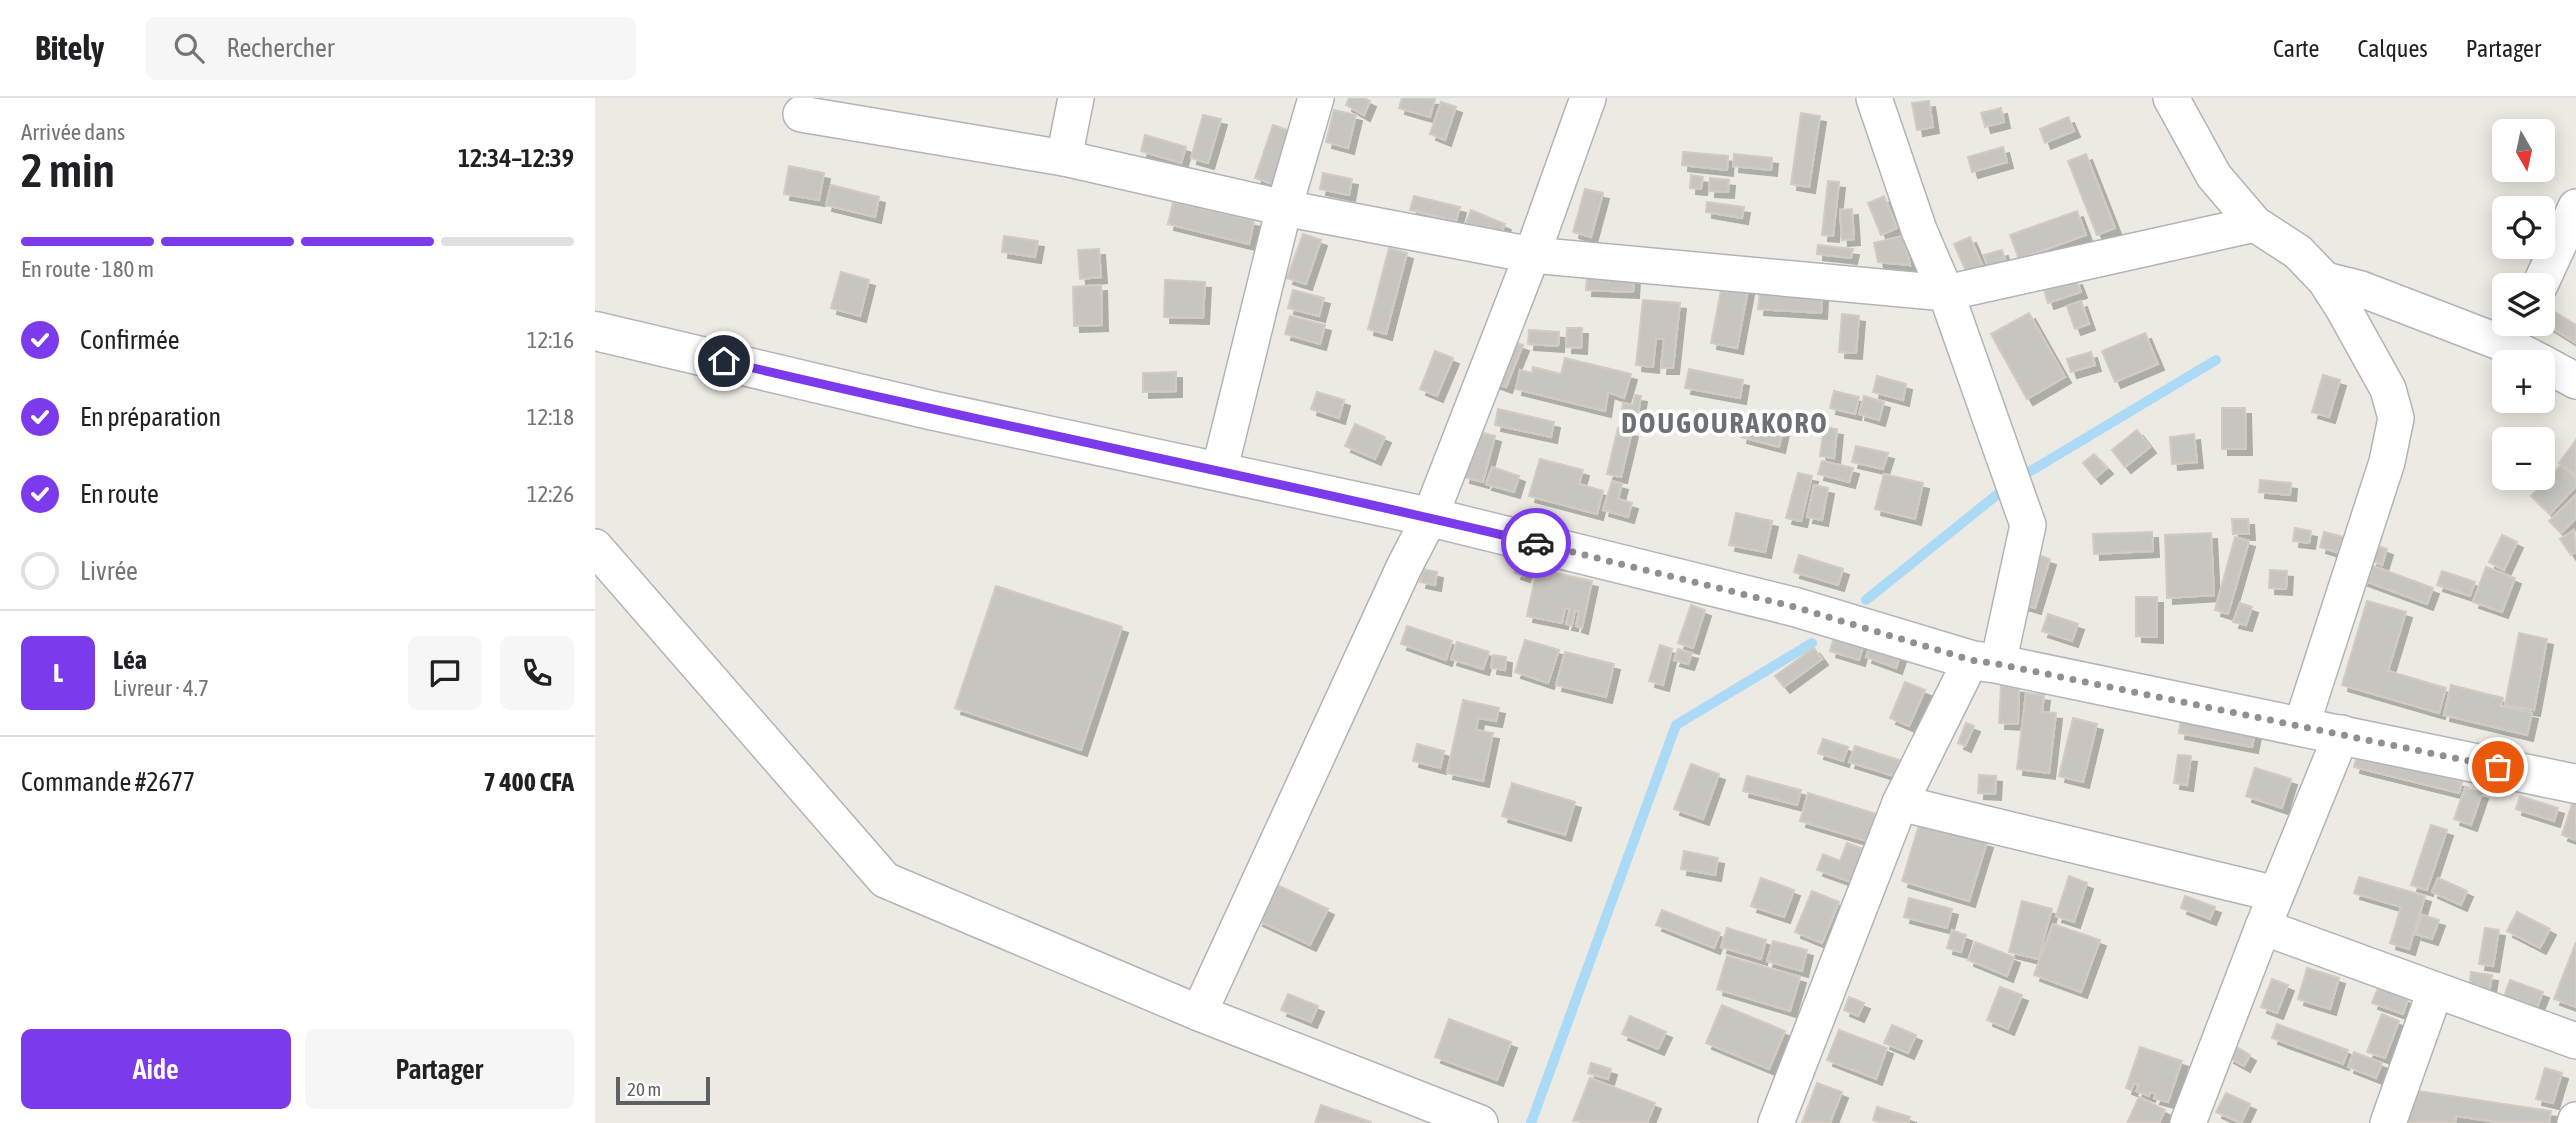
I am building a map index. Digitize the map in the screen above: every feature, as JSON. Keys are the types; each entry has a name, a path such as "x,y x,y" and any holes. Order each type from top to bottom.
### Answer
{"main road":[{"path":"595,331 930,410 1430,517 1795,607 1984,662 2342,733 2576,784"}],"street":[{"path":"1064,158 1076,98"},
{"path":"1219,472 1284,208 1315,98"},
{"path":"1199,1013 1405,565 1430,517 1532,255 1588,98"},
{"path":"1776,1123 1900,803 1984,662 2028,525 1946,293 1919,230 1874,98"},
{"path":"2171,98 2214,176 2255,224 2298,252 2325,280 2388,389 2396,418 2387,462 2301,727"},
{"path":"801,114 1064,158 1284,208 1532,255 1946,293 2255,224"},
{"path":"2546,273 2576,207"},
{"path":"2325,280 2361,289 2529,349 2576,381"},
{"path":"595,547 885,880 1199,1013 1480,1123"},
{"path":"2188,1123 2342,733"},
{"path":"1900,803 2277,894"},
{"path":"2263,928 2576,1041"},
{"path":"2388,1123 2435,990"}],"building":[{"path":"1349,98 1364,98 1370,101 1364,115 1346,105"},
{"path":"1402,98 1435,99 1430,117 1399,108"},
{"path":"1929,101 1933,127 1917,130 1912,103"},
{"path":"1441,102 1456,107 1445,140 1430,134"},
{"path":"2001,108 2004,122 1985,127 1981,113"},
{"path":"1334,110 1356,115 1348,148 1326,142"},
{"path":"1801,113 1820,116 1809,187 1791,184"},
{"path":"1203,115 1221,119 1208,163 1191,158"},
{"path":"2068,117 2074,131 2045,143 2040,129"},
{"path":"1273,125 1293,132 1276,185 1255,178"},
{"path":"1145,135 1186,147 1181,163 1141,151"},
{"path":"2003,147 2007,162 1972,172 1968,157"},
{"path":"1683,152 1728,156 1727,170 1682,165"},
{"path":"1734,154 1772,158 1771,170 1733,166"},
{"path":"2086,154 2115,228 2097,235 2068,161"},
{"path":"789,166 824,173 819,200 784,194"},
{"path":"1323,173 1352,179 1349,195 1320,189"},
{"path":"1691,175 1703,177 1701,189 1690,188"},
{"path":"1710,178 1729,180 1728,192 1709,191"},
{"path":"1828,181 1839,182 1833,236 1822,235"},
{"path":"831,185 879,197 875,217 826,205"},
{"path":"1585,189 1603,193 1591,237 1573,232"},
{"path":"1414,196 1460,207 1456,221 1410,210"},
{"path":"1884,196 1897,228 1881,235 1868,203"},
{"path":"1173,202 1254,221 1249,244 1168,224"},
{"path":"1707,202 1744,207 1742,218 1706,212"},
{"path":"1852,209 1854,239 1842,240 1840,210"},
{"path":"1471,210 1505,224 1500,236 1466,223"},
{"path":"2077,211 2086,235 2019,259 2010,235"},
{"path":"1303,234 1321,240 1306,284 1287,278"},
{"path":"1004,236 1038,241 1035,257 1002,252"},
{"path":"1903,236 1910,265 1878,262 1874,243"},
{"path":"1970,237 1984,269 1968,276 1954,244"},
{"path":"1818,245 1853,249 1851,258 1817,254"},
{"path":"1389,248 1407,253 1386,334 1368,329"},
{"path":"1099,249 1101,277 1080,279 1078,250"},
{"path":"2002,250 2006,263 1988,268 1984,255"},
{"path":"841,272 869,280 860,316 831,308"},
{"path":"1587,274 1634,276 1633,292 1586,290"},
{"path":"2076,279 2081,292 2048,303 2044,290"},
{"path":"1165,280 1205,282 1203,318 1164,317"},
{"path":"1101,285 1102,325 1074,326 1073,287"},
{"path":"1722,285 1748,289 1737,348 1711,343"},
{"path":"1293,290 1324,298 1319,316 1288,308"},
{"path":"1760,290 1822,295 1821,313 1758,309"},
{"path":"1643,300 1680,303 1673,368 1661,368 1664,339 1656,338 1653,367 1636,365"},
{"path":"2081,301 2089,324 2075,329 2067,306"},
{"path":"2555,312 2576,325 2576,343 2555,330"},
{"path":"2029,313 2065,377 2027,399 1991,334"},
{"path":"1842,314 1859,316 1856,353 1839,352"},
{"path":"1290,316 1325,325 1320,344 1285,334"},
{"path":"1567,328 1582,328 1581,348 1566,347"},
{"path":"1529,330 1559,332 1558,346 1528,344"},
{"path":"2145,333 2158,364 2115,382 2102,351"},
{"path":"1508,340 1523,345 1506,387 1492,382"},
{"path":"1435,351 1453,358 1437,396 1420,389"},
{"path":"2091,352 2095,365 2071,372 2067,359"},
{"path":"1565,358 1631,374 1624,398 1608,392 1605,411 1516,389 1520,370 1532,373 1533,367 1561,374"},
{"path":"1689,369 1743,380 1740,398 1685,388"},
{"path":"1176,372 1176,391 1143,392 1143,373"},
{"path":"2323,375 2340,380 2329,417 2312,412"},
{"path":"1877,376 1906,384 1903,400 1873,392"},
{"path":"1834,391 1859,397 1855,414 1830,408"},
{"path":"1317,392 1344,400 1339,418 1311,409"},
{"path":"1635,395 1641,396 1636,425 1620,422 1623,403 1633,405"},
{"path":"1864,396 1884,402 1879,420 1859,414"},
{"path":"2222,408 2245,408 2246,449 2222,449"},
{"path":"1498,409 1554,422 1551,437 1495,425"},
{"path":"1746,420 1783,429 1779,447 1741,437"},
{"path":"1355,424 1385,437 1375,459 1345,446"},
{"path":"1824,427 1837,429 1834,458 1820,456"},
{"path":"1618,428 1632,431 1621,477 1607,474"},
{"path":"2137,430 2150,447 2125,467 2112,450"},
{"path":"1476,431 1495,436 1483,482 1464,477"},
{"path":"2194,434 2197,462 2172,464 2170,437"},
{"path":"2576,440 2576,475 2559,463"},
{"path":"1856,446 1888,453 1883,469 1852,462"},
{"path":"2094,454 2107,468 2095,478 2083,463"},
{"path":"1540,459 1583,470 1579,484 1603,491 1597,514 1529,496"},
{"path":"1822,461 1853,468 1849,482 1818,474"},
{"path":"2561,465 2576,478 2576,486 2550,514 2531,496 2537,490 2555,490 2555,471"},
{"path":"1492,467 1519,476 1514,492 1486,484"},
{"path":"1798,473 1812,476 1801,521 1786,518"},
{"path":"1884,474 1923,483 1915,519 1875,509"},
{"path":"2260,480 2291,483 2290,495 2259,492"},
{"path":"1612,481 1622,484 1618,499 1632,503 1628,517 1603,510"},
{"path":"1814,485 1828,488 1822,520 1807,517"},
{"path":"2576,495 2576,518 2561,533 2549,521"},
{"path":"1736,513 1772,521 1765,552 1729,545"},
{"path":"2232,519 2248,519 2249,534 2233,534"},
{"path":"2295,528 2311,531 2309,543 2293,541"},
{"path":"2574,530 2576,552 2571,555 2560,539"},
{"path":"2152,532 2153,551 2094,554 2093,534"},
{"path":"2324,532 2344,537 2339,553 2320,547"},
{"path":"2211,533 2214,595 2167,598 2165,535"},
{"path":"2502,535 2517,542 2504,570 2489,562"},
{"path":"2235,537 2249,541 2228,614 2215,610"},
{"path":"2376,545 2387,549 2382,565 2371,560"},
{"path":"2031,553 2050,559 2035,608 2015,602"},
{"path":"1799,555 1843,569 1838,585 1794,572"},
{"path":"1520,559 1529,563 1524,576 1515,573"},
{"path":"2368,564 2433,588 2427,604 2362,580"},
{"path":"2486,567 2515,578 2502,612 2473,602"},
{"path":"1423,569 1437,572 1435,585 1420,582"},
{"path":"1537,569 1592,581 1582,628 1576,626 1579,611 1575,610 1572,625 1566,624 1570,609 1565,608 1562,623 1527,616"},
{"path":"2270,570 2287,571 2286,589 2269,588"},
{"path":"2442,571 2475,582 2470,596 2437,585"},
{"path":"996,586 1122,627 1081,750 955,708"},
{"path":"2136,597 2157,597 2157,637 2136,636"},
{"path":"2367,601 2406,612 2388,671 2446,688 2439,713 2342,685"},
{"path":"2240,603 2252,607 2246,625 2233,622"},
{"path":"1691,605 1705,610 1693,648 1678,643"},
{"path":"2048,614 2078,624 2072,641 2042,631"},
{"path":"1407,626 1452,641 1446,660 1401,644"},
{"path":"2519,633 2547,639 2534,710 2505,705"},
{"path":"1835,634 1864,643 1859,660 1830,651"},
{"path":"1525,640 1559,650 1548,683 1515,672"},
{"path":"1457,642 1489,652 1483,669 1451,659"},
{"path":"1871,643 1901,653 1896,668 1866,657"},
{"path":"1660,645 1672,649 1663,685 1649,681"},
{"path":"1814,648 1822,659 1784,687 1775,676"},
{"path":"1678,649 1692,653 1688,664 1674,660"},
{"path":"1565,652 1614,664 1606,697 1556,685"},
{"path":"1493,655 1506,657 1505,670 1491,668"},
{"path":"1905,682 1925,690 1909,726 1890,718"},
{"path":"2451,685 2503,698 2501,706 2532,713 2527,735 2444,715"},
{"path":"2001,686 2019,687 2018,724 1999,723"},
{"path":"2026,693 2044,695 2042,712 2056,713 2049,773 2017,769"},
{"path":"1463,700 1499,708 1496,721 1478,718 1476,730 1493,733 1483,781 1447,773"},
{"path":"2182,714 2256,727 2252,747 2179,733"},
{"path":"2073,718 2097,724 2083,782 2059,776"},
{"path":"1966,723 1974,726 1965,746 1958,743"},
{"path":"1823,739 1848,747 1843,761 1818,753"},
{"path":"1417,744 1444,751 1440,768 1413,761"},
{"path":"1855,746 1899,760 1894,776 1849,762"},
{"path":"2178,755 2191,756 2187,785 2174,783"},
{"path":"2357,755 2462,782 2459,793 2354,767"},
{"path":"1691,764 1719,774 1703,819 1674,809"},
{"path":"2255,768 2291,779 2282,808 2246,796"},
{"path":"1979,775 1996,776 1995,794 1978,793"},
{"path":"1747,776 1801,790 1797,805 1743,791"},
{"path":"1512,783 1575,802 1565,835 1502,816"},
{"path":"2465,788 2482,793 2471,825 2454,819"},
{"path":"1808,793 1876,814 1867,841 1800,821"},
{"path":"2520,796 2558,808 2554,821 2516,809"},
{"path":"2572,804 2576,805 2576,840 2562,835"},
{"path":"1920,822 1987,842 1969,901 1902,881"},
{"path":"2431,825 2447,830 2427,890 2411,885"},
{"path":"1847,843 1867,850 1854,883 1817,870 1823,854 1840,861"},
{"path":"1684,851 1718,858 1715,875 1681,869"},
{"path":"2069,876 2087,883 2074,922 2056,916"},
{"path":"2359,877 2425,896 2409,949 2390,943 2401,907 2354,893"},
{"path":"1761,878 1794,890 1784,917 1751,906"},
{"path":"2438,878 2467,891 2461,905 2432,892"},
{"path":"1275,884 1328,909 1310,945 1257,920"},
{"path":"1812,891 1839,902 1822,943 1795,932"},
{"path":"2185,896 2215,907 2210,919 2181,908"},
{"path":"1909,898 1952,909 1947,928 1904,917"},
{"path":"2022,901 2052,909 2038,959 2009,952"},
{"path":"1662,910 1720,933 1714,948 1656,925"},
{"path":"2517,912 2550,929 2540,948 2507,931"},
{"path":"2422,915 2439,920 2432,939 2416,934"},
{"path":"2053,924 2100,940 2081,992 2034,975"},
{"path":"1727,928 1766,940 1761,959 1721,947"},
{"path":"2485,928 2499,930 2493,966 2479,964"},
{"path":"1952,930 1966,935 1961,952 1947,948"},
{"path":"1773,941 1807,950 1802,971 1767,961"},
{"path":"1975,942 2014,957 2007,976 1968,960"},
{"path":"2576,942 2576,1007 2554,999"},
{"path":"1727,956 1800,977 1790,1011 1717,989"},
{"path":"2307,968 2339,978 2330,1009 2298,999"},
{"path":"2471,972 2492,975 2489,993 2469,990"},
{"path":"2272,979 2288,985 2277,1013 2261,1007"},
{"path":"2510,980 2543,992 2534,1015 2502,1002"},
{"path":"2000,987 2022,995 2008,1029 1987,1020"},
{"path":"2378,988 2408,999 2403,1014 2372,1003"},
{"path":"1288,994 1318,1006 1311,1022 1281,1010"},
{"path":"1849,997 1864,1003 1858,1016 1844,1010"},
{"path":"1722,1005 1785,1031 1769,1069 1706,1043"},
{"path":"2382,1014 2399,1021 2385,1058 2367,1052"},
{"path":"1630,1016 1666,1032 1658,1049 1622,1034"},
{"path":"1449,1019 1511,1042 1497,1080 1435,1057"},
{"path":"2277,1024 2348,1050 2343,1064 2272,1038"},
{"path":"1892,1025 1916,1035 1908,1053 1884,1043"},
{"path":"1839,1030 1887,1048 1876,1079 1827,1060"},
{"path":"2234,1045 2250,1055 2244,1066 2228,1057"},
{"path":"2140,1047 2182,1061 2168,1102 2154,1098 2156,1094 2150,1092 2149,1096 2136,1091 2139,1085 2134,1083 2131,1090 2126,1088"},
{"path":"2354,1052 2382,1063 2376,1078 2348,1067"},
{"path":"1591,1063 1611,1069 1608,1079 1588,1073"},
{"path":"2545,1068 2562,1073 2553,1103 2536,1099"},
{"path":"1590,1078 1655,1103 1647,1123 1573,1121"},
{"path":"1817,1083 1842,1092 1830,1123 1802,1123"},
{"path":"2412,1090 2551,1111 2549,1123 2503,1123 2456,1116 2455,1123 2407,1123"},
{"path":"2226,1093 2250,1104 2241,1123 2216,1112"},
{"path":"2139,1097 2165,1110 2159,1123 2127,1123"},
{"path":"1321,1105 1371,1122 1371,1123 1315,1123"},
{"path":"1877,1107 1910,1117 1908,1123 1880,1123 1873,1120"}],"waterway":[{"path":"1866,600 2014,481 2216,360"},
{"path":"1531,1123 1676,725 1812,643"}],"way so far":[{"path":"1536,543 1795,607 1971,660 2342,733 2498,767"}],"district":[{"name":"DOUGOURAKORO","path":"1725,423"}],"route":[{"path":"724,361 930,410 1430,517 1536,543"}]}
